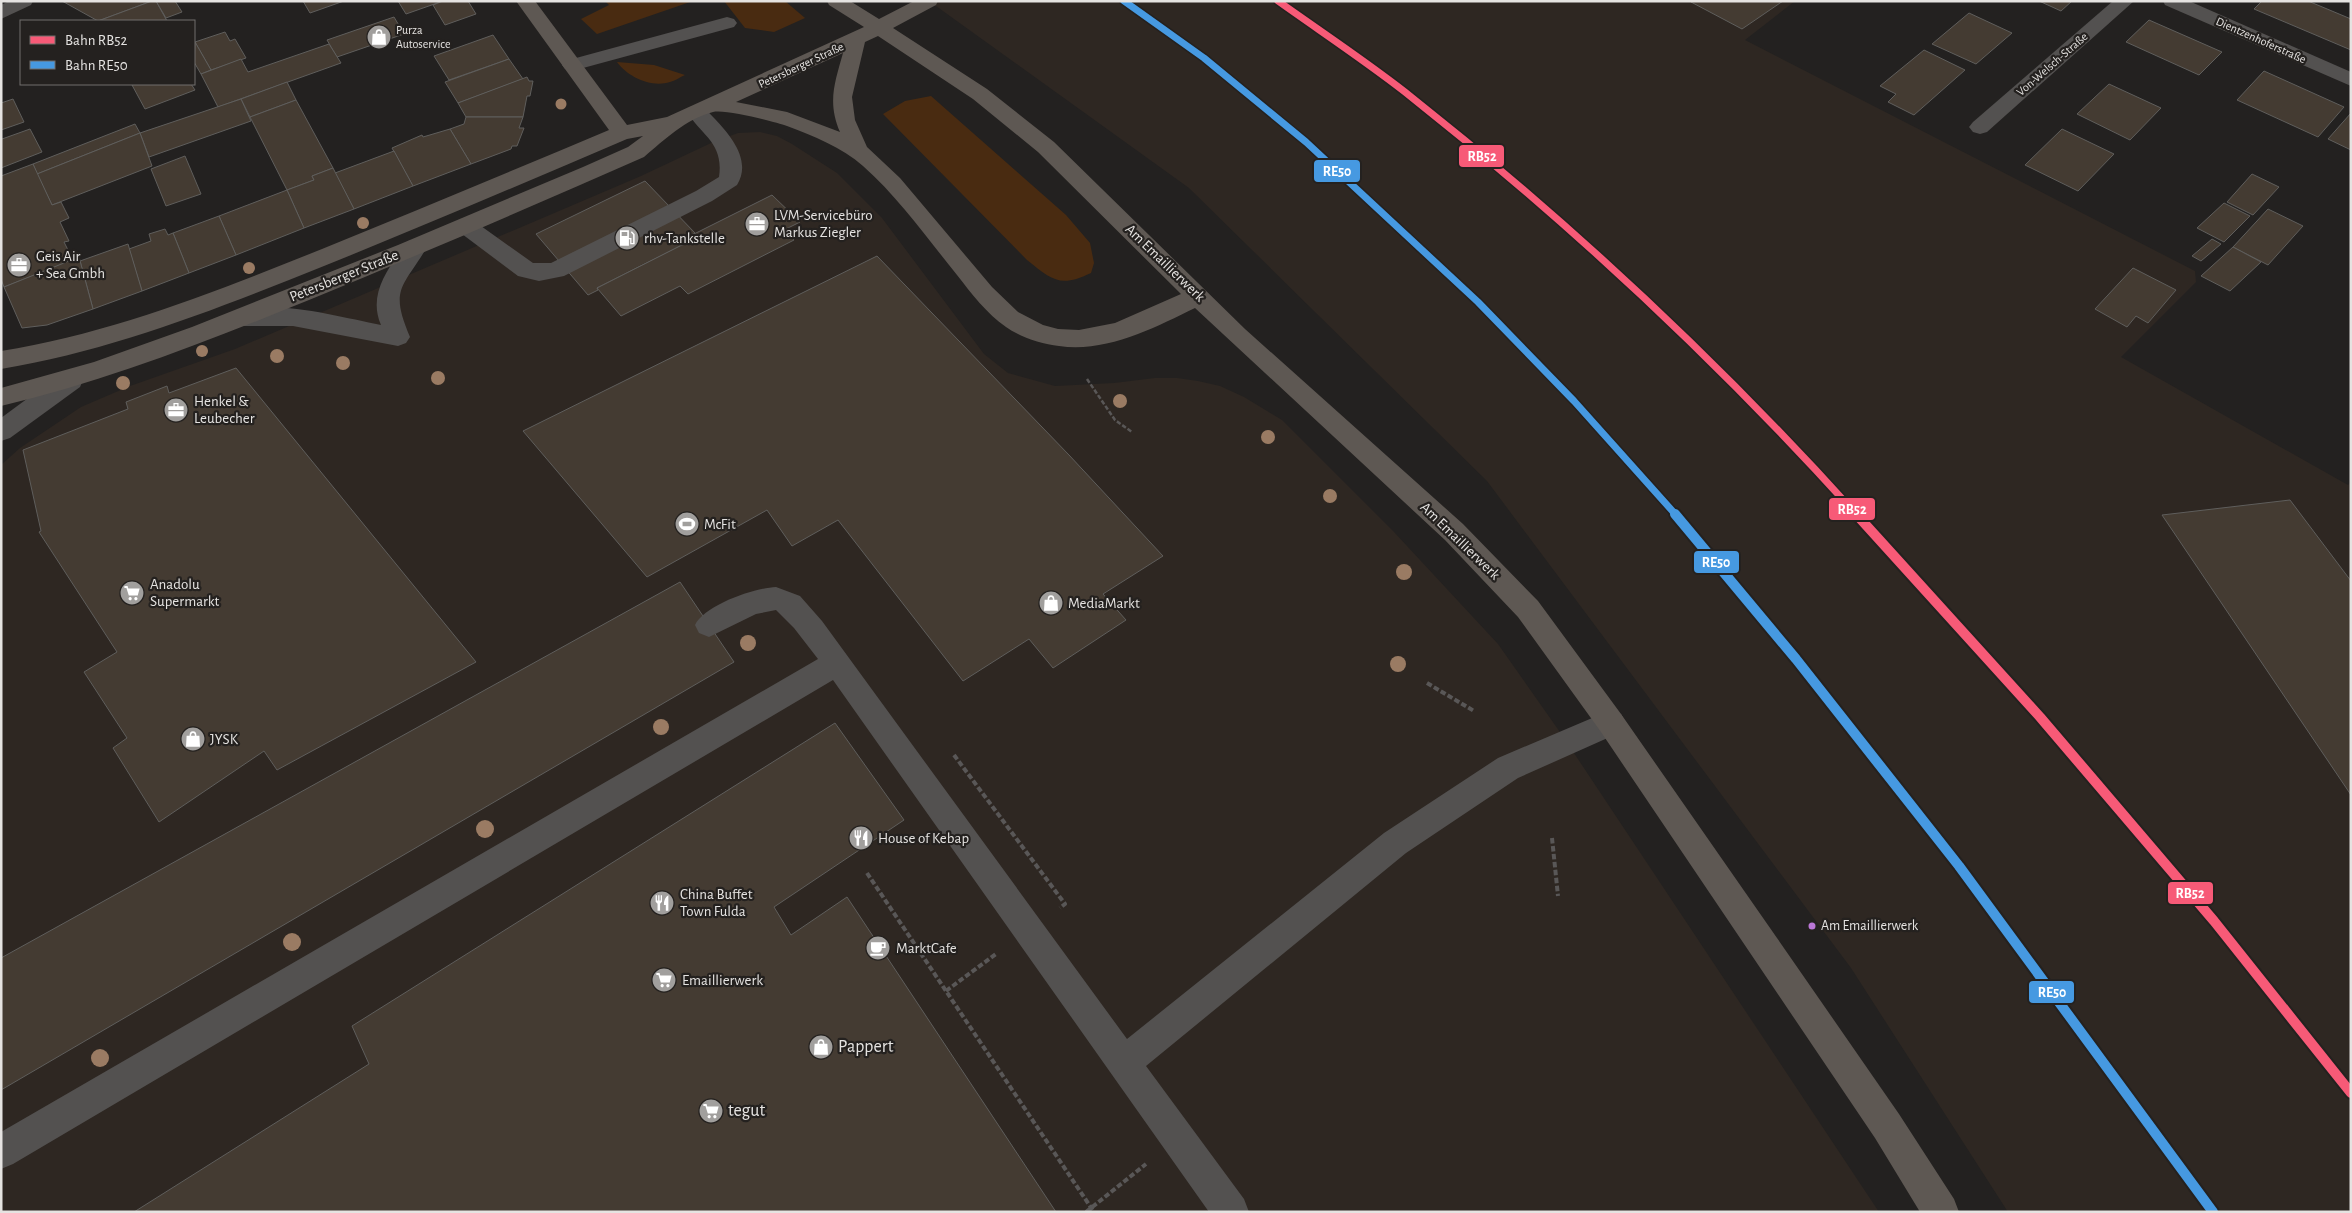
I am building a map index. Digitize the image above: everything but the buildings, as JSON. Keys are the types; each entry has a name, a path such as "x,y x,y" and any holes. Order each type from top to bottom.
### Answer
{"main road":[{"path":"525,1 622,133"},
{"name":"Petersberger Straße","path":"1,360 22,357 115,334 166,318 320,259 622,133 672,123 856,40 929,1"},
{"name":"Am Emaillierwerk","path":"839,3 921,54 980,94 1046,148 1237,335 1454,532 1528,609 1611,723 1887,1126 1941,1212"},
{"path":"856,40 842,97 845,120 858,150 914,208 994,302 1011,319 1028,328 1055,337 1085,339 1132,327 1198,296"},
{"path":"705,109 771,114 802,125 858,150"},
{"name":"Petersberger Straße","path":"1,397 71,380 134,360 416,247 636,152 672,123"}],"street":[{"path":"1,13 24,1"},
{"name":"Von-Welsch-Straße","path":"1980,127 2125,1"},
{"name":"Dientzenhoferstraße","path":"2172,1 2351,80"},
{"path":"572,65 727,23"},
{"path":"466,226 526,270 539,273 556,270 704,196 728,180 732,165 730,150 705,109"},
{"path":"244,316 293,317 398,337 387,311 387,296 393,282 416,247"},
{"path":"1,431 71,380"},
{"path":"709,625 763,599 784,600 795,610 837,663 1231,1212"},
{"path":"1,1152 837,663"},
{"path":"1123,1063 1396,843 1508,768 1611,723"}],"path":[{"path":"1087,380 1115,420 1132,432"},
{"path":"1427,682 1474,711"},
{"path":"1552,838 1558,896"},
{"path":"867,873 1093,1210"},
{"path":"1086,1212 1093,1210 1178,1139"}],"shaded area":[{"path":"605,1 693,1 597,34 581,19 609,5"},
{"path":"724,1 785,1 805,18 774,32 745,28"},
{"path":"929,1 1795,1 1745,40 2195,271 2196,282 2121,357 2348,485 2351,482 2351,1212 2008,1212 1851,968 1487,481 1189,188"},
{"path":"617,62 654,65 685,75 672,81 655,84 634,77"},
{"path":"931,96 1066,215 1090,243 1094,263 1091,273 1080,278 1064,281 1057,280 1043,273 1027,260 883,114 905,101"},
{"path":"760,132 777,136 837,173 882,218 984,354 1008,373 1055,386 1114,383 1155,378 1177,378 1198,381 1220,386 1244,397 1282,420 1394,532 1498,644 1562,735 1879,1212 1,1212 1,465 20,448 81,407 130,386 235,349 641,176 711,143 738,133"}],"rail line":[{"name":"RE50","path":"1124,1 1204,58 1306,142 1478,302 1574,401 1690,530 1796,659 1959,866 2213,1212"},
{"name":"RB52","path":"1278,1 1404,91 1586,243 1683,335 1806,458 2040,717 2214,921 2351,1093"}],"place":[{"name":"Purza Autoservice","path":"379,37"},
{"name":"LVM-Servicebüro Markus Ziegler","path":"757,224"},
{"name":"rhv-Tankstelle","path":"627,238"},
{"name":"Geis Air + Sea Gmbh","path":"19,265"},
{"name":"Henkel & Leubecher","path":"176,410"},
{"name":"McFit","path":"687,524"},
{"name":"Anadolu Supermarkt","path":"132,593"},
{"name":"MediaMarkt","path":"1051,603"},
{"name":"JYSK","path":"193,739"},
{"name":"House of Kebap","path":"861,838"},
{"name":"China Buffet Town Fulda","path":"662,903"},
{"name":"Am Emaillierwerk","path":"1812,926"},
{"name":"MarktCafe","path":"878,948"},
{"name":"Emaillierwerk","path":"664,980"},
{"name":"Pappert","path":"821,1047"},
{"name":"tegut","path":"711,1111"}]}
